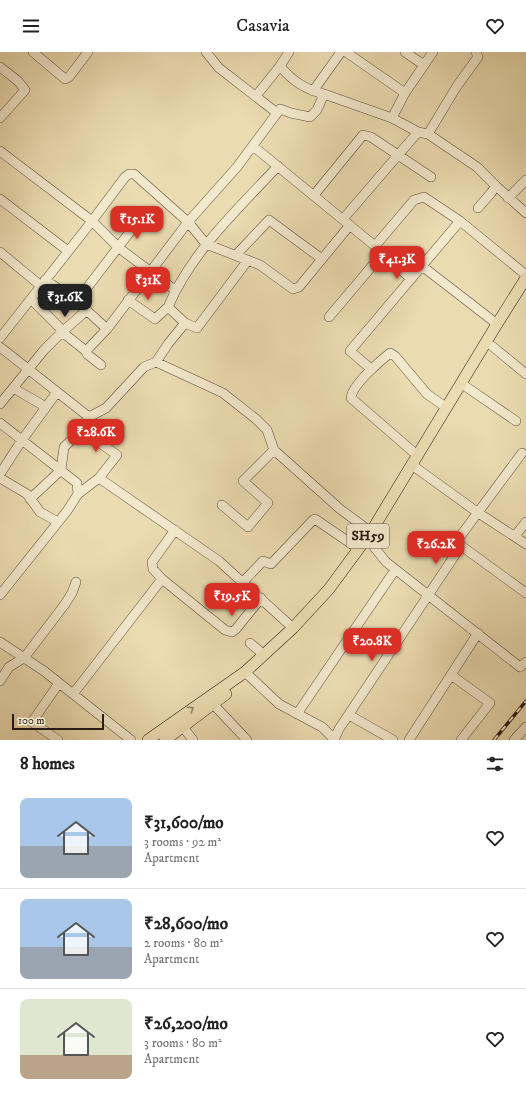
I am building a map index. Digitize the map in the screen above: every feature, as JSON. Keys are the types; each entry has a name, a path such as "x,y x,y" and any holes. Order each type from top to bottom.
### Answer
{"main road":[{"name":"SH59","path":"148,740 181,725 247,675 264,655 294,628 324,594 369,538 526,278"},
{"path":"415,463 465,386 526,286"},
{"path":"165,740 181,725 213,704 299,630 319,610 369,538"}],"street":[{"path":"33,52 65,79 69,77 88,52"},
{"path":"206,52 219,68 277,113"},
{"path":"256,96 280,66 289,52"},
{"path":"313,92 341,52"},
{"path":"346,52 405,93"},
{"path":"406,52 424,65"},
{"path":"392,118 405,93 434,52"},
{"path":"428,134 457,86 478,57 476,52"},
{"path":"280,66 301,86 313,92 324,94 392,118 418,132 428,134 477,167 508,198 526,213"},
{"path":"0,67 18,81 25,90 0,118"},
{"path":"86,351 107,329 188,222 237,167 280,109 310,117 317,110 324,94"},
{"path":"0,338 125,177 129,174 134,174 188,222 206,244 260,265 293,289 299,287 322,259 346,222 398,155 418,132"},
{"path":"314,195 363,135 371,137 431,177"},
{"path":"253,146 375,246 411,279"},
{"path":"0,151 92,221 119,248 149,272 176,290"},
{"path":"128,300 155,319 168,306 176,290 206,244 278,166"},
{"path":"508,198 526,180"},
{"path":"478,208 496,186"},
{"path":"375,246 414,200 424,197 460,221 526,275"},
{"path":"0,199 68,251"},
{"path":"76,301 119,248 139,220"},
{"path":"236,255 269,220 322,259"},
{"path":"370,369 350,351 460,221"},
{"path":"0,252 43,283 76,301 107,329"},
{"path":"329,317 383,253"},
{"path":"168,306 185,323 197,328 248,260"},
{"path":"422,266 497,324"},
{"path":"31,299 59,327 62,332 86,351 100,365"},
{"path":"0,404 44,350 87,310"},
{"path":"30,499 60,470 64,446 82,430 88,417 106,408 144,367 156,362 185,323"},
{"path":"492,346 526,374"},
{"path":"0,347 88,417"},
{"path":"447,408 427,394 395,356 390,353 370,369 351,395 351,398 415,463 477,512 526,544"},
{"path":"156,362 223,394 256,419 267,430 274,450 340,509 369,538 386,562 520,667 526,662"},
{"path":"465,386 516,421"},
{"path":"13,388 46,407"},
{"path":"0,474 22,440 57,392"},
{"path":"0,423 77,483 78,494"},
{"path":"0,595 58,522 78,494 99,478 117,455 82,430"},
{"path":"222,505 248,527 268,503 243,481 274,450"},
{"path":"522,454 477,512 456,542 525,591"},
{"path":"0,478 27,494 40,512 58,522"},
{"path":"99,478 219,561 294,628"},
{"path":"243,582 263,561 272,564 315,519 359,549"},
{"path":"515,536 526,522"},
{"path":"174,530 152,562 153,569 162,579 228,632 232,632 236,629 261,598"},
{"path":"247,675 279,704 322,727 334,740 461,546"},
{"path":"297,714 395,570"},
{"path":"73,694 162,579"},
{"path":"0,682 9,667 24,658 65,604 76,582"},
{"path":"409,740 478,633"},
{"path":"0,642 73,694 131,740"},
{"path":"250,643 264,655"},
{"path":"451,675 490,703 462,740"},
{"path":"58,683 32,722 58,740"},
{"path":"213,704 247,740"},
{"path":"349,715 393,740"},
{"path":"181,725 193,740"},
{"path":"514,740 526,727"}],"railway":[{"path":"494,740 526,701"}]}
